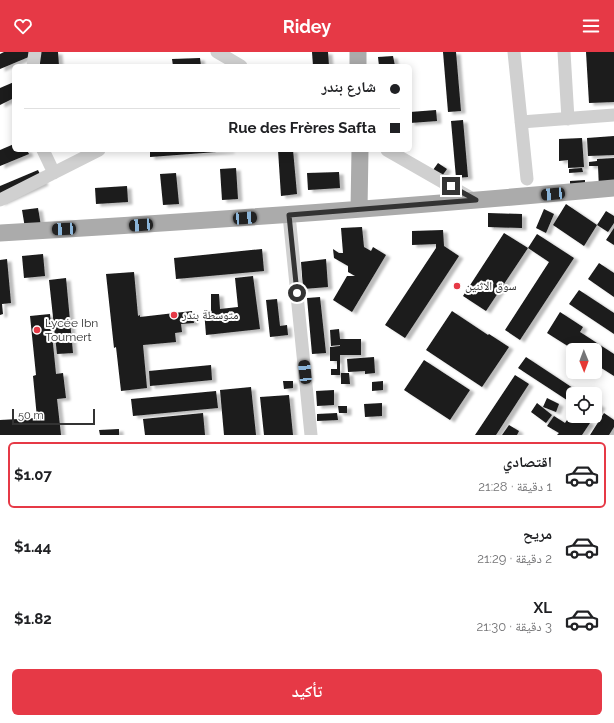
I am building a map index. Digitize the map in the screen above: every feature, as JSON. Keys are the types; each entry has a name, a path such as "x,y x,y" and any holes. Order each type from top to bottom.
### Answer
{"main road":[{"path":"358,52 358,64"},
{"path":"359,209 360,152"},
{"path":"0,233 289,215 614,188"}],"street":[{"path":"33,64 35,52"},
{"path":"217,52 238,64"},
{"path":"514,52 527,179"},
{"path":"564,52 568,119"},
{"path":"521,122 614,115"},
{"path":"44,152 54,173"},
{"path":"0,200 95,152"},
{"path":"391,152 476,200"},
{"path":"289,215 311,435"}],"building":[{"path":"4,52 29,52 31,56 0,69 0,54"},
{"path":"40,52 58,52 59,64 40,64"},
{"path":"312,52 328,52 329,64 313,64"},
{"path":"443,52 456,52 461,111 448,112"},
{"path":"586,52 614,52 614,102 589,103"},
{"path":"393,56 395,64 379,64 378,57"},
{"path":"200,58 201,64 173,64 172,59"},
{"path":"12,83 12,99 0,105 0,88"},
{"path":"436,110 437,121 412,123 412,112"},
{"path":"463,120 468,177 456,178 451,121"},
{"path":"614,136 614,155 588,156 587,138"},
{"path":"582,138 584,167 568,168 568,160 559,161 559,139"},
{"path":"12,145 12,152 28,152 29,154 0,166 0,150"},
{"path":"150,152 217,152 150,157"},
{"path":"278,152 293,152 297,194 281,196"},
{"path":"614,158 614,188 599,189 598,166 589,166 589,162 597,161 597,159"},
{"path":"438,163 447,169 442,176 433,170"},
{"path":"236,168 238,199 222,200 220,169"},
{"path":"582,168 583,172 569,173 569,169"},
{"path":"38,170 44,183 0,203 0,186"},
{"path":"339,172 340,188 308,190 307,173"},
{"path":"176,173 179,204 163,205 160,174"},
{"path":"585,180 585,190 570,191 570,181"},
{"path":"127,186 128,202 96,204 95,188"},
{"path":"566,204 597,225 584,246 553,225"},
{"path":"38,208 41,226 25,228 22,210"},
{"path":"544,209 554,214 546,233 536,228"},
{"path":"606,211 614,216 614,223 608,232 597,225"},
{"path":"488,213 522,214 522,228 488,227"},
{"path":"362,227 364,247 371,251 373,247 386,255 352,312 333,300 347,276 355,276 348,272 348,266 334,258 333,249 339,253 343,253 341,228"},
{"path":"614,228 614,245 606,240"},
{"path":"443,230 444,246 459,256 405,338 385,325 436,248 436,244 412,245 412,231"},
{"path":"504,233 528,248 486,311 463,296"},
{"path":"537,234 574,258 520,340 505,330 549,262 528,248"},
{"path":"262,249 264,271 176,279 174,258"},
{"path":"43,254 45,276 24,278 22,256"},
{"path":"7,259 11,303 2,304 3,314 0,315 0,260"},
{"path":"326,259 328,287 303,289 301,262"},
{"path":"599,263 614,273 614,297 588,279"},
{"path":"134,272 138,316 192,311 194,323 181,324 182,332 175,333 176,342 143,345 147,388 121,391 116,347 114,348 106,274"},
{"path":"253,276 260,329 206,335 204,310 211,310 211,294 219,294 220,309 238,307 235,278"},
{"path":"66,278 73,353 57,354 49,280"},
{"path":"579,290 614,313 614,334 569,304"},
{"path":"320,297 326,353 312,354 307,298"},
{"path":"277,299 280,326 287,325 288,335 270,337 266,300"},
{"path":"452,311 509,347 482,387 426,350"},
{"path":"560,312 583,327 580,332 597,343 566,343 566,345 547,333"},
{"path":"50,314 56,374 63,373 66,398 57,399 61,435 0,435 0,420 37,418 33,376 36,375 30,316"},
{"path":"339,329 340,339 361,339 361,355 340,355 340,375 331,375 331,369 337,369 337,361 330,361 330,347 340,345 331,346 330,330"},
{"path":"602,346 614,354 614,376 602,368"},
{"path":"374,357 375,373 365,374 365,371 348,372 347,359"},
{"path":"526,357 571,387 566,387 566,399 518,368"},
{"path":"424,360 470,390 450,420 404,390"},
{"path":"211,365 212,380 150,386 149,371"},
{"path":"341,373 349,373 350,384 341,384"},
{"path":"515,375 529,384 496,435 475,435"},
{"path":"283,381 293,381 293,388 284,389"},
{"path":"383,381 383,390 372,391 372,382"},
{"path":"251,387 256,435 224,435 220,390"},
{"path":"334,390 334,405 317,406 316,391"},
{"path":"216,391 218,408 133,416 131,399"},
{"path":"289,395 293,435 264,435 260,397"},
{"path":"547,398 559,404 556,412 543,407"},
{"path":"382,403 382,416 365,417 364,404"},
{"path":"537,403 552,415 546,423 531,412"},
{"path":"338,406 347,406 347,413 339,413"},
{"path":"203,413 205,435 145,435 143,419"},
{"path":"337,413 338,420 317,421 317,414"},
{"path":"604,413 614,420 614,427 609,435 590,435 598,423 602,423 602,416"},
{"path":"554,416 565,423 566,422 566,423 590,423 582,435 557,435 559,433 547,426"},
{"path":"509,425 519,431 517,435 502,435"},
{"path":"119,429 119,435 100,435 99,430"}],"place":[{"name":"ﺳﻮق اﻻﺛﻨﻴﻦ","path":"457,286"},
{"name":"متوسطة بندر","path":"174,315"},
{"name":"Lycée Ibn Toumert","path":"37,330"}],"route":[{"path":"297,293 289,215 476,200 451,186"}]}
